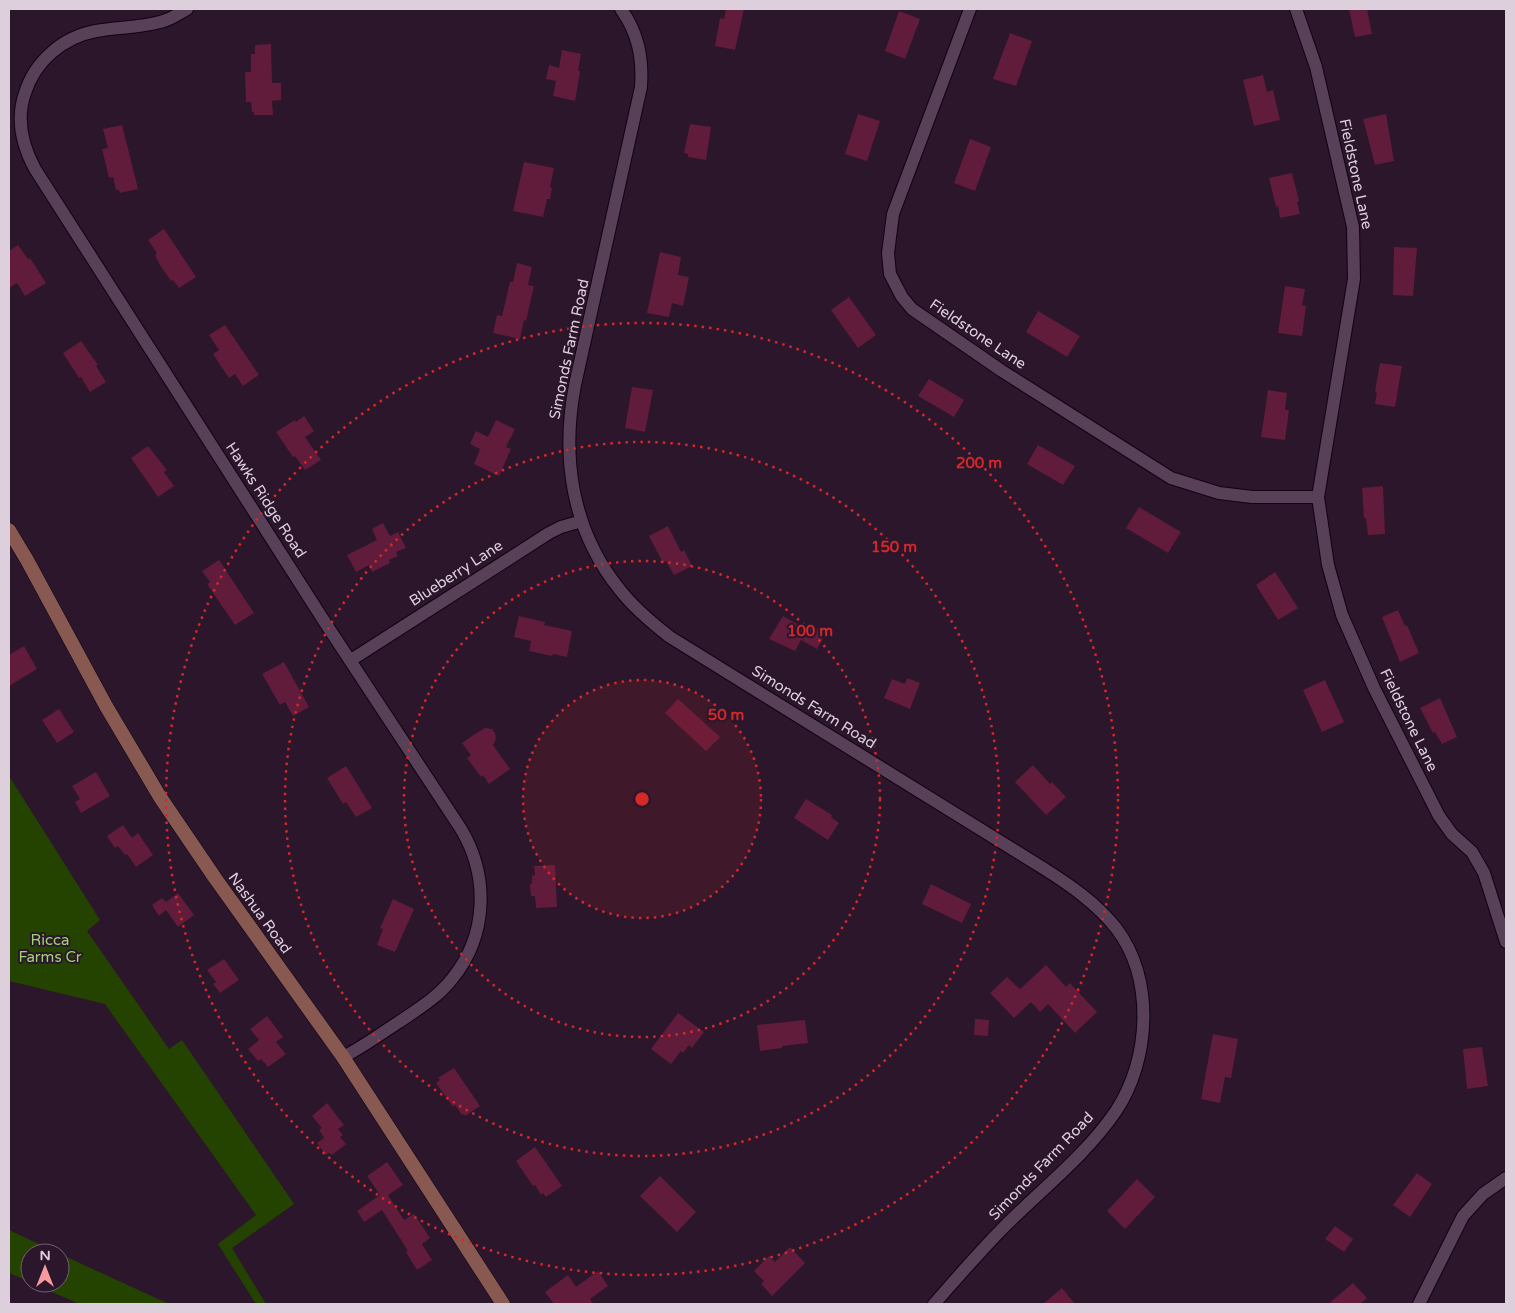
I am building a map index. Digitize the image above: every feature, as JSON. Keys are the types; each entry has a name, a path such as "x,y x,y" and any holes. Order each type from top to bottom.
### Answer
{"main road":[{"name":"Nashua Road","path":"9,530 133,754 160,797 215,878 343,1057 503,1304"}],"street":[{"name":"Hawks Ridge Road","path":"187,9 159,23 80,35 54,50 34,72 26,90 21,115 23,140 35,169 326,624 467,839 478,868 481,899 479,924 471,948 452,980 425,1004 360,1048 343,1057"},
{"name":"Simonds Farm Road","path":"621,9 640,48 641,86 570,417 568,441 570,470 575,496 582,521 602,566 616,585 650,621 670,637 1083,895 1104,915 1124,940 1139,980 1143,1010 1142,1040 1136,1071 1115,1112 1085,1148 1004,1227 934,1304"},
{"name":"Fieldstone Lane","path":"970,9 893,214 888,253 890,274 902,297 912,309 1002,371 1171,478 1219,493 1252,497 1318,497"},
{"name":"Fieldstone Lane","path":"1296,9 1316,67 1353,228 1354,279 1318,497 1328,565 1342,615 1374,688 1438,816 1452,834 1472,852 1484,874 1506,942"},
{"name":"Blueberry Lane","path":"351,660 553,531 582,521"},
{"path":"1419,1304 1462,1216 1483,1194 1506,1178"}],"green space":[{"name":"Ricca Farms Cr","path":"9,776 100,920 87,931 169,1049 182,1040 294,1204 232,1248 266,1304 256,1304 218,1244 256,1215 105,1004 9,981"},
{"path":"9,1230 37,1243 20,1243 20,1278 9,1273"},
{"path":"70,1259 169,1304 80,1304 54,1293 70,1293"}],"building":[{"path":"726,9 744,9 735,50 715,46 720,18 724,19"},
{"path":"1349,9 1367,9 1372,34 1355,37"},
{"path":"899,11 920,19 905,59 885,51"},
{"path":"1010,33 1032,41 1016,86 993,79"},
{"path":"271,44 272,83 281,83 281,100 272,101 273,115 254,115 251,102 246,102 245,72 251,72 251,54 255,54 255,45"},
{"path":"562,50 581,54 575,101 553,96 556,81 546,79 549,65 559,68"},
{"path":"1263,75 1267,92 1273,90 1280,120 1254,126 1243,80"},
{"path":"858,114 880,121 867,161 845,154"},
{"path":"1386,114 1394,161 1375,165 1363,119"},
{"path":"690,124 711,127 706,160 688,157 688,154 684,153"},
{"path":"122,125 138,189 120,193 119,190 116,190 113,177 109,178 102,149 108,148 103,129"},
{"path":"970,139 991,147 975,191 954,183"},
{"path":"524,162 554,168 550,187 552,188 550,199 547,199 543,217 513,211"},
{"path":"1292,173 1299,201 1297,202 1300,214 1280,218 1269,178"},
{"path":"164,229 196,277 179,288 173,280 171,281 160,265 155,255 157,253 148,240"},
{"path":"18,245 28,259 30,258 46,283 25,296 17,283 9,288 9,251"},
{"path":"1394,247 1417,248 1413,296 1393,295"},
{"path":"660,252 681,257 678,275 689,277 683,306 672,303 669,317 647,313"},
{"path":"517,263 532,267 528,285 534,286 520,339 493,333 497,315 502,316 510,282 513,282"},
{"path":"1285,286 1305,289 1302,305 1306,306 1302,336 1278,333"},
{"path":"849,297 876,335 858,348 831,310"},
{"path":"1038,311 1080,336 1067,357 1026,332"},
{"path":"225,325 259,375 243,386 235,374 229,378 213,354 219,350 209,335"},
{"path":"81,341 98,365 96,366 106,382 90,392 63,353"},
{"path":"1380,363 1402,366 1395,407 1375,404"},
{"path":"929,379 964,400 954,417 918,396"},
{"path":"632,387 653,390 645,432 625,428"},
{"path":"1268,390 1287,393 1285,410 1289,410 1285,440 1261,437"},
{"path":"304,416 314,431 305,437 321,460 305,470 295,456 293,457 276,432"},
{"path":"496,420 515,429 506,447 511,449 499,476 474,464 480,449 470,444 476,431 488,437"},
{"path":"1038,445 1075,466 1063,485 1027,464"},
{"path":"148,446 167,470 164,472 174,486 158,497 131,458"},
{"path":"1383,486 1385,534 1368,535 1366,518 1364,518 1362,488"},
{"path":"1139,507 1181,532 1168,553 1126,528"},
{"path":"383,523 390,536 398,532 406,548 396,552 398,556 389,560 390,563 372,572 369,565 356,572 347,555 377,540 372,529"},
{"path":"668,526 681,552 684,550 692,566 674,575 666,561 663,563 649,536"},
{"path":"219,560 254,613 235,625 207,584 210,582 202,571"},
{"path":"1275,572 1298,608 1278,620 1256,585"},
{"path":"1398,610 1405,626 1407,625 1419,653 1400,662 1382,617"},
{"path":"519,616 545,622 544,625 572,631 567,657 529,651 531,641 514,637"},
{"path":"783,616 806,629 809,624 826,633 817,649 801,640 795,651 769,639"},
{"path":"24,646 37,669 9,686 9,655"},
{"path":"284,662 309,707 293,716 285,702 280,705 262,674"},
{"path":"907,678 920,683 910,709 884,698 892,679 905,684"},
{"path":"1325,680 1344,722 1322,732 1303,690"},
{"path":"1440,698 1457,737 1442,744 1435,732 1433,733 1420,708"},
{"path":"678,699 720,737 706,751 665,713"},
{"path":"59,709 74,732 57,743 42,720"},
{"path":"485,728 492,729 495,733 496,739 493,745 510,769 489,784 483,775 481,777 467,758 471,755 462,743"},
{"path":"1033,765 1050,784 1052,782 1066,797 1046,815 1015,782"},
{"path":"346,766 372,808 356,817 346,802 343,804 327,778"},
{"path":"96,772 110,796 81,813 75,802 80,799 72,786"},
{"path":"806,799 832,815 831,817 839,823 828,840 794,818"},
{"path":"123,825 132,838 138,833 153,855 136,867 127,854 125,855 118,846 115,848 107,836"},
{"path":"555,865 557,907 536,908 535,896 531,896 530,884 532,884 532,876 535,875 534,866"},
{"path":"931,884 971,904 962,923 922,904"},
{"path":"178,893 194,915 178,927 166,910 159,916 152,905 162,898 166,902"},
{"path":"393,899 414,909 395,952 377,945 383,929 380,928"},
{"path":"224,959 239,980 220,993 213,984 216,982 207,970"},
{"path":"1046,965 1066,987 1070,983 1097,1012 1075,1033 1048,1004 1040,1012 1031,1002 1014,1018 990,993 1007,977 1020,989"},
{"path":"678,1013 704,1032 692,1048 689,1045 683,1053 681,1051 671,1064 651,1049"},
{"path":"267,1016 283,1037 276,1042 286,1054 268,1067 261,1059 258,1061 248,1049 259,1040 250,1029"},
{"path":"975,1019 989,1020 988,1036 974,1035"},
{"path":"805,1020 808,1043 760,1051 757,1025"},
{"path":"1213,1034 1238,1039 1231,1078 1225,1077 1220,1103 1201,1099"},
{"path":"1482,1047 1488,1086 1467,1089 1463,1049"},
{"path":"454,1068 480,1106 465,1116 464,1114 462,1115 455,1105 453,1107 436,1083 440,1080 438,1078"},
{"path":"327,1103 344,1125 338,1129 343,1135 340,1137 346,1144 332,1155 329,1153 326,1155 317,1143 324,1138 319,1130 322,1128 312,1116"},
{"path":"535,1147 562,1186 546,1197 543,1193 541,1195 535,1185 533,1186 516,1161"},
{"path":"387,1162 403,1185 388,1195 404,1220 414,1214 430,1238 422,1244 432,1260 417,1270 406,1252 408,1251 382,1210 364,1222 357,1211 380,1195 367,1176"},
{"path":"1417,1173 1432,1184 1410,1217 1393,1205"},
{"path":"660,1176 696,1212 677,1232 640,1196"},
{"path":"1137,1179 1155,1197 1125,1229 1107,1211"},
{"path":"1335,1226 1353,1239 1344,1252 1325,1239"},
{"path":"790,1247 805,1263 772,1296 761,1284 764,1281 754,1271 769,1256 775,1262"},
{"path":"598,1271 608,1286 590,1299 593,1304 554,1304 545,1292 568,1275 576,1287"},
{"path":"1353,1283 1367,1298 1360,1304 1328,1304"},
{"path":"1062,1288 1075,1304 1043,1304"}]}
